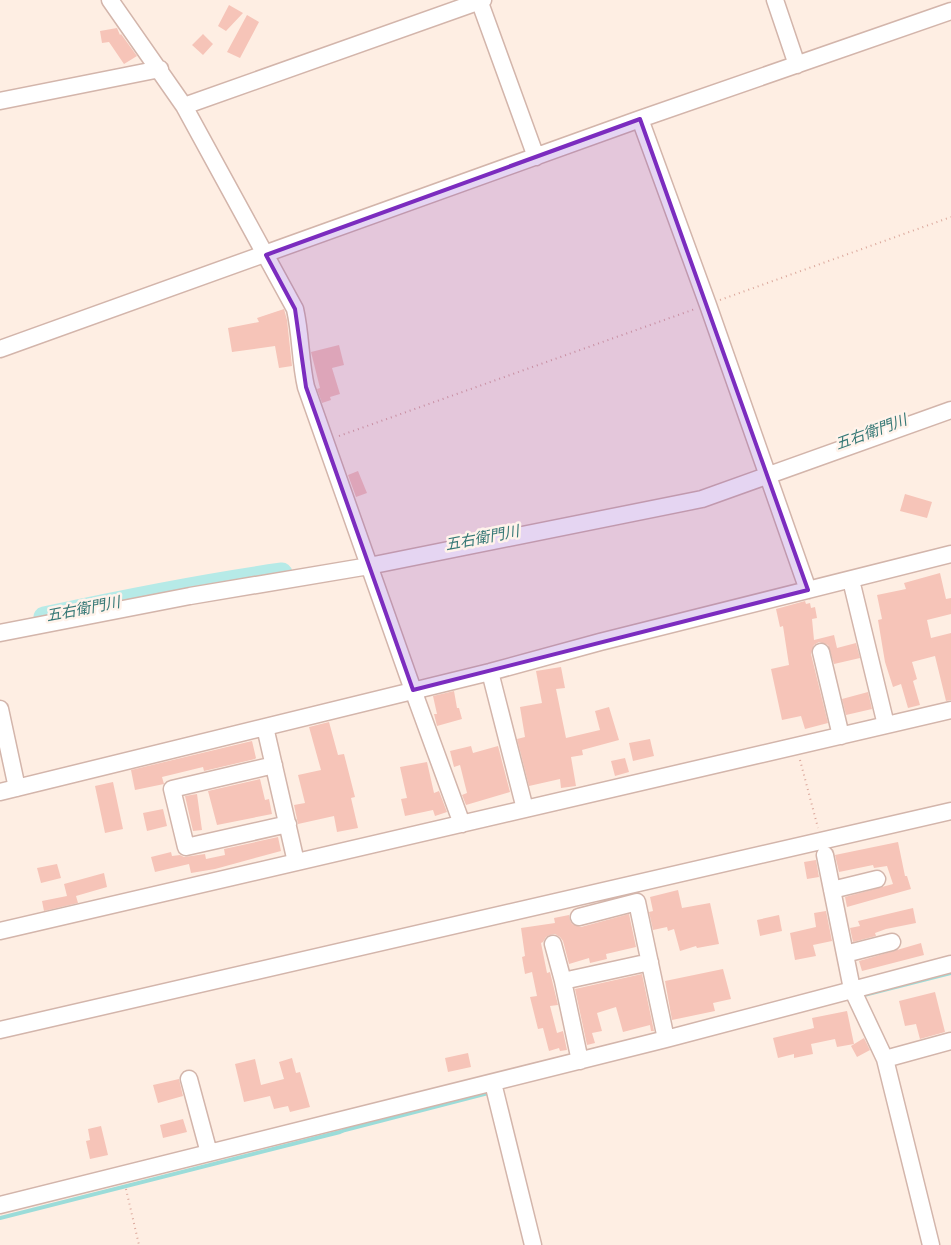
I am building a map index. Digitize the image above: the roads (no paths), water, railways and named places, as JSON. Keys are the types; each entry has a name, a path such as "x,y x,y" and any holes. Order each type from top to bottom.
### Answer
{"street":[{"path":"110,0 160,69 184,106 295,309 300,331 303,372 324,441 412,690 462,824"},
{"path":"184,106 481,0 536,157"},
{"path":"775,0 797,65"},
{"path":"0,349 640,119 951,11"},
{"path":"0,102 160,69"},
{"path":"640,119 708,304 808,590"},
{"path":"0,633 190,596 369,566 702,499 951,410"},
{"path":"0,792 490,672 600,642 808,590 950,559"},
{"path":"851,580 886,725"},
{"path":"821,652 841,736"},
{"path":"490,672 525,809"},
{"path":"0,709 16,788"},
{"path":"0,931 951,710"},
{"path":"265,727 296,862"},
{"path":"274,765 172,789 186,847 288,824"},
{"path":"0,1030 823,848 951,811"},
{"path":"823,848 852,989 885,1059 931,1245"},
{"path":"832,890 878,879"},
{"path":"580,917 637,902 666,1040"},
{"path":"845,954 892,942"},
{"path":"553,944 564,981 580,1061"},
{"path":"564,981 650,962"},
{"path":"0,1205 666,1040 951,964"},
{"path":"885,1059 951,1041"},
{"path":"189,1079 209,1153"},
{"path":"493,1083 533,1245"}],"waterway":[{"name":"五右衛門川","path":"44,617 103,604 282,573"},
{"path":"860,996 951,973"},
{"path":"0,1218 492,1092"}]}
